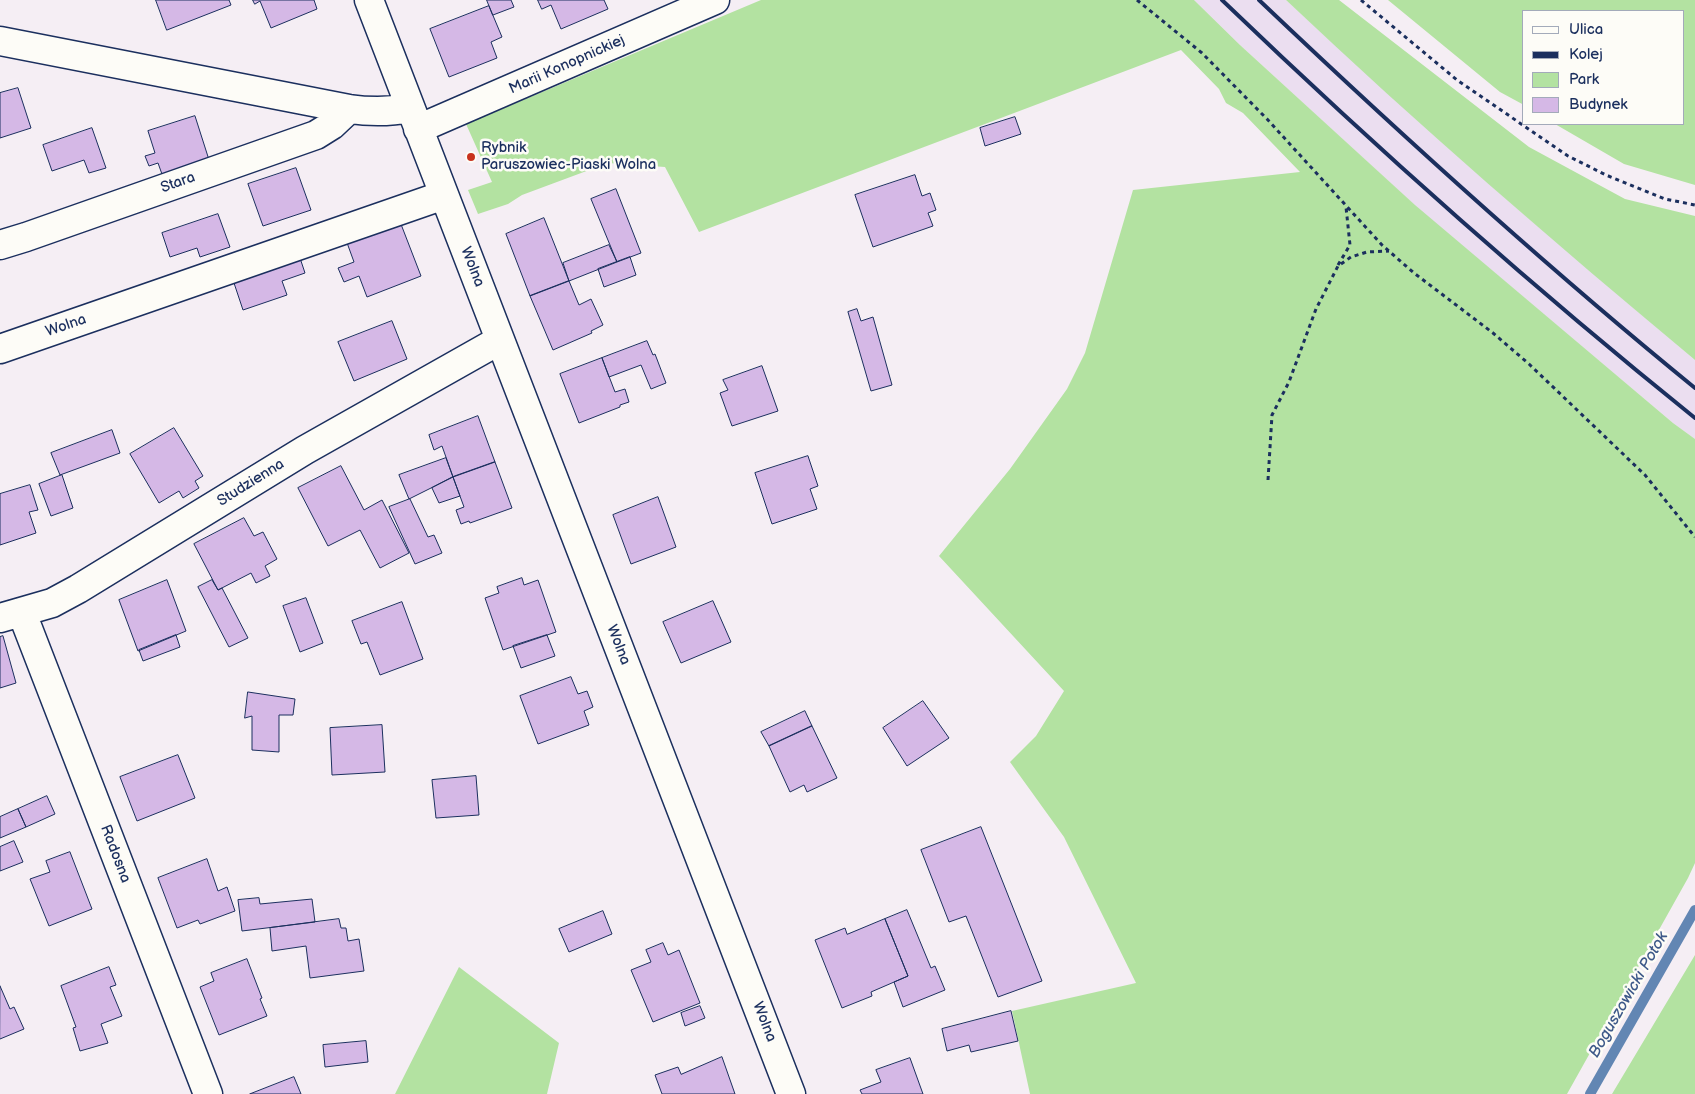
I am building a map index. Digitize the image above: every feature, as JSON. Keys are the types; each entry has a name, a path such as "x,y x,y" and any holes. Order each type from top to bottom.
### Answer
{"street":[{"name":"Wolna","path":"368,0 791,1094"},
{"name":"Marii Konopnickiej","path":"414,118 715,0"},
{"path":"0,41 349,109 393,112 414,118"},
{"name":"Stara","path":"0,245 316,135 332,125 349,109"},
{"name":"Wolna","path":"0,349 444,195"},
{"name":"Studzienna","path":"11,616 52,603 78,589 305,450 500,340"},
{"name":"Radosna","path":"11,616 208,1094"}],"path":[{"path":"1137,0 1202,53 1267,119 1389,251 1414,273 1493,333 1530,364 1645,475 1695,537"},
{"path":"1360,0 1457,80 1522,125"},
{"path":"1523,125 1568,156 1606,175 1665,199 1695,205"},
{"path":"1268,480 1272,415 1289,382 1316,309 1350,245 1346,206"},
{"path":"1338,266 1351,257 1367,252 1389,251"}],"shaded area":[{"path":"1194,0 1286,0 1511,203 1695,360 1695,439 1673,423 1421,211 1240,45"}],"green space":[{"path":"761,0 1194,0 1240,45 1415,205 1673,423 1695,439 1695,863 1567,1094 1030,1094 1012,1011 1136,983 1064,837 1010,762 1036,736 1064,691 939,556 1010,469 1067,389 1085,353 1133,190 1300,172 1243,113 1226,103 1219,89 1181,50 699,232 665,167 608,163 522,195 508,204 478,214 468,190 492,182 466,124"},
{"path":"1286,0 1339,0 1529,147 1625,199 1695,216 1695,360 1488,183 1386,93"},
{"path":"1388,0 1695,0 1695,185 1624,164 1557,125 1685,125 1685,10 1522,10 1522,104 1500,92"},
{"path":"1695,955 1695,1094 1612,1094"},
{"path":"459,967 559,1043 547,1094 395,1094"}],"building":[{"path":"156,0 229,0 231,5 167,30"},
{"path":"253,0 314,0 317,9 271,28 260,1 255,4"},
{"path":"487,0 511,0 514,7 493,15"},
{"path":"538,0 604,0 608,9 561,29 551,5 542,9"},
{"path":"489,6 502,37 491,42 497,58 449,77 430,29"},
{"path":"18,88 31,128 0,138 0,93"},
{"path":"195,116 210,163 163,177 158,163 149,166 145,156 155,153 148,131"},
{"path":"1015,117 1021,134 985,146 980,128"},
{"path":"92,128 106,168 89,173 84,160 52,171 43,145"},
{"path":"296,168 311,210 263,226 248,184"},
{"path":"915,175 922,196 930,193 936,210 928,213 933,226 873,247 855,195"},
{"path":"616,189 641,253 617,262 591,199"},
{"path":"218,214 230,247 200,257 197,248 170,257 162,233"},
{"path":"544,218 569,281 530,296 506,234"},
{"path":"399,219 421,276 367,297 359,276 344,282 338,268 354,262 346,240"},
{"path":"609,245 617,262 569,281 563,263"},
{"path":"299,255 305,273 282,281 287,295 243,310 232,277"},
{"path":"630,257 636,275 604,287 598,269"},
{"path":"569,281 579,305 591,299 603,325 591,331 592,333 553,350 530,296"},
{"path":"857,309 861,321 873,317 892,385 871,391 848,312"},
{"path":"392,321 407,359 354,381 338,342"},
{"path":"647,341 653,355 655,354 666,383 651,389 641,365 609,377 602,358"},
{"path":"602,358 615,392 625,389 629,402 579,423 560,374"},
{"path":"762,366 778,411 732,426 720,393 728,390 723,380"},
{"path":"478,416 495,462 453,477 442,446 434,450 429,435"},
{"path":"174,428 203,476 195,481 199,488 183,498 179,491 159,503 130,454"},
{"path":"112,430 120,453 60,475 51,453"},
{"path":"808,456 818,486 810,489 817,509 772,524 755,473"},
{"path":"446,458 453,477 409,499 399,475"},
{"path":"495,462 512,508 470,523 469,521 461,524 456,510 464,507 453,477"},
{"path":"341,466 364,510 382,500 409,553 380,568 360,530 328,546 298,488"},
{"path":"62,475 73,508 51,516 39,484"},
{"path":"453,477 460,496 439,503 432,488"},
{"path":"30,485 38,510 29,512 36,533 0,545 0,494"},
{"path":"658,497 676,547 631,564 613,515"},
{"path":"410,499 428,537 434,535 442,553 415,564 389,507"},
{"path":"244,518 254,536 263,532 277,559 265,566 270,576 256,583 251,573 218,590 194,544"},
{"path":"522,578 524,585 538,580 556,632 503,650 485,598 499,593 497,587"},
{"path":"167,580 186,631 138,651 119,600"},
{"path":"212,580 218,590 222,588 248,638 229,647 198,587"},
{"path":"306,598 323,643 300,652 283,606"},
{"path":"713,601 731,642 681,663 663,622"},
{"path":"402,602 423,659 380,675 367,642 361,644 352,621"},
{"path":"176,635 180,647 143,661 139,650"},
{"path":"547,635 555,656 521,668 513,646"},
{"path":"3,636 16,683 0,688 0,637"},
{"path":"571,677 578,694 587,691 593,707 584,711 589,725 538,744 520,696"},
{"path":"248,692 295,699 293,715 279,715 279,752 252,750 252,716 245,718"},
{"path":"923,701 949,738 907,766 883,728"},
{"path":"805,711 812,726 769,746 761,732"},
{"path":"382,725 385,772 332,775 330,728"},
{"path":"812,726 837,778 807,792 804,785 790,792 769,746"},
{"path":"178,755 195,798 137,821 120,777"},
{"path":"476,776 479,815 436,818 432,780"},
{"path":"47,796 55,814 26,827 18,809"},
{"path":"18,809 26,827 0,838 0,817"},
{"path":"981,827 1042,981 998,997 966,916 949,922 921,850"},
{"path":"14,841 23,862 0,871 0,847"},
{"path":"70,852 92,909 49,926 30,879 50,872 46,861"},
{"path":"207,859 218,891 227,887 235,911 200,924 198,920 177,928 158,878"},
{"path":"259,898 260,904 312,899 315,922 242,931 238,900"},
{"path":"907,910 931,968 935,966 945,990 903,1007 894,982 908,976 885,919"},
{"path":"603,911 612,934 569,952 559,929"},
{"path":"339,919 341,928 346,928 348,941 359,939 364,971 310,978 306,946 272,951 270,928"},
{"path":"885,919 908,976 871,992 872,996 842,1008 815,940 845,928 847,934"},
{"path":"663,943 668,955 679,950 700,1003 653,1022 631,970 651,962 646,950"},
{"path":"247,959 267,1016 219,1035 200,987 214,981 211,973"},
{"path":"109,967 116,985 110,987 122,1016 101,1024 108,1043 80,1051 73,1028 76,1027 61,986"},
{"path":"0,986 10,1009 14,1007 24,1029 0,1039"},
{"path":"700,1006 705,1018 685,1026 681,1013"},
{"path":"1011,1011 1018,1041 971,1052 969,1045 947,1051 942,1029"},
{"path":"366,1041 368,1062 325,1067 323,1045"},
{"path":"722,1057 735,1094 662,1094 655,1075 678,1067 681,1074"},
{"path":"910,1058 923,1094 862,1094 860,1090 881,1082 876,1070"},
{"path":"294,1077 301,1094 250,1094"}],"waterway":[{"name":"Boguszowicki Potok","path":"1590,1094 1695,910"}],"railway":[{"path":"1222,0 1395,162 1573,318 1695,418"},
{"path":"1259,0 1365,100 1528,247 1695,388"}],"place":[{"name":"Rybnik Paruszowiec-Piaski Wolna","path":"471,157"}]}
